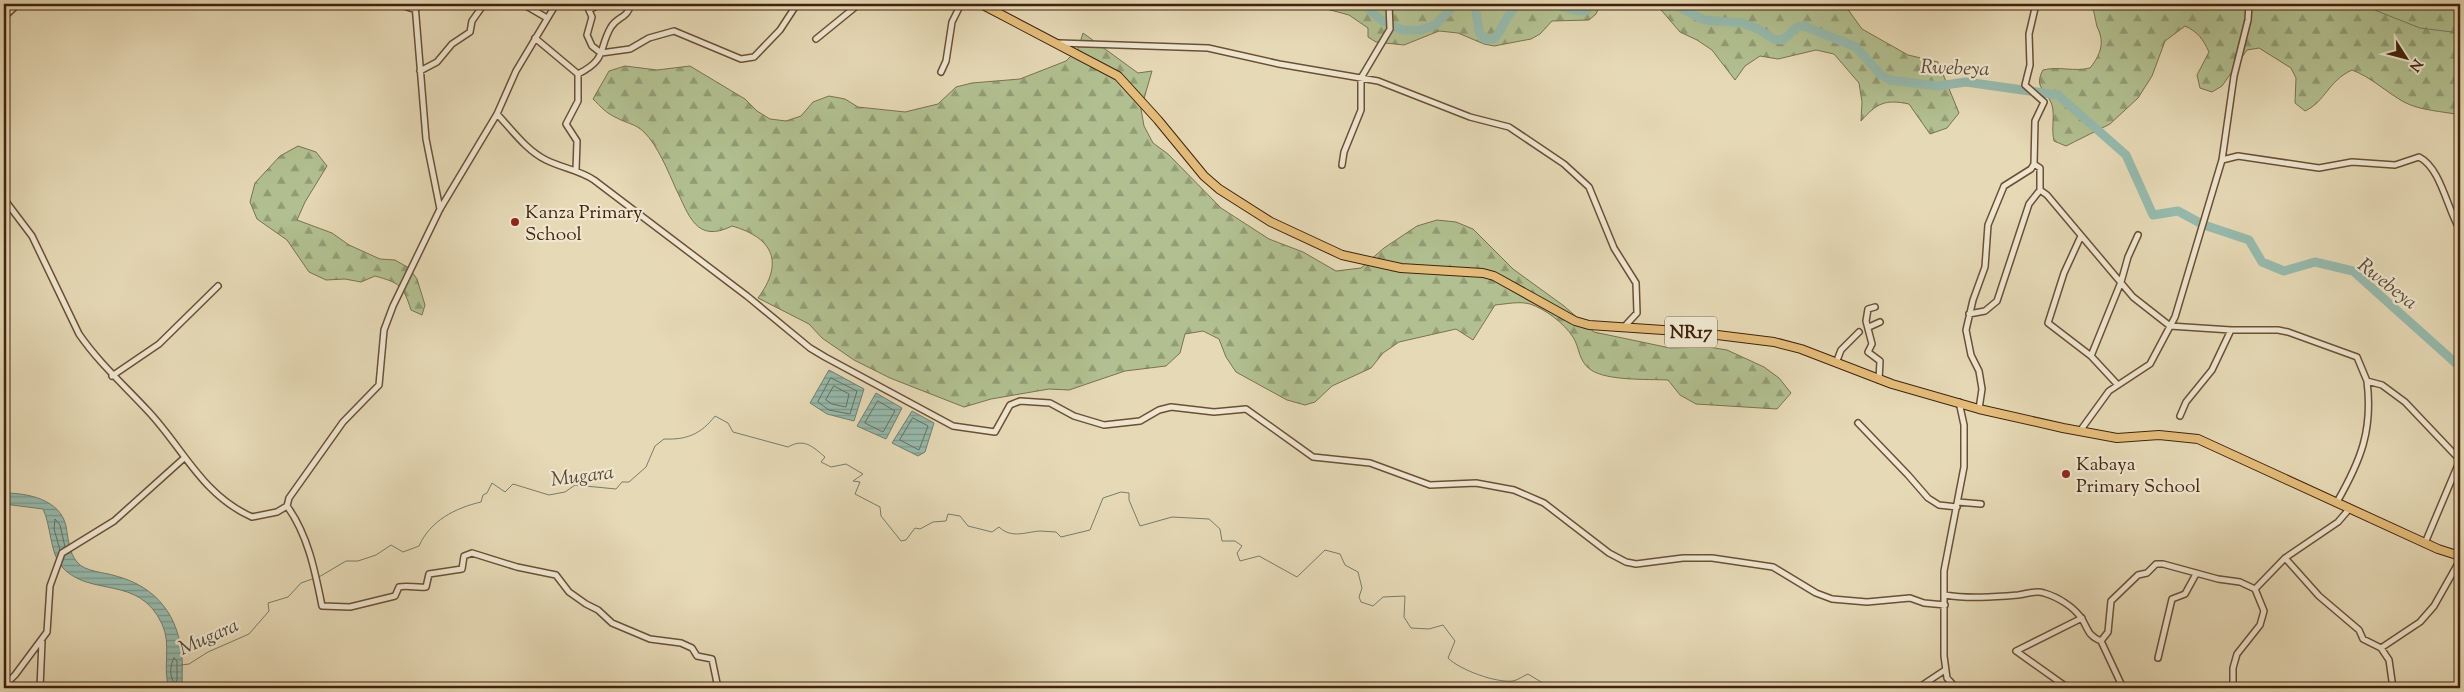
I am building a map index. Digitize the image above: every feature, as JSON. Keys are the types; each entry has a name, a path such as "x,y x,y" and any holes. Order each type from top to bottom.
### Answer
{"main road":[{"name":"NR17","path":"981,4 1118,76 1158,120 1204,176 1219,189 1271,222 1342,255 1402,268 1483,273 1494,276 1575,321 1589,325 1693,332 1774,342 1801,349 1879,380 1979,409 2080,431 2117,438 2159,435 2198,439 2425,543 2460,556"}],"street":[{"path":"4,17 18,4"},
{"path":"398,4 416,7 426,140 440,210"},
{"path":"420,71 437,62 452,44 469,34 475,15 484,4"},
{"path":"523,4 547,18"},
{"path":"556,4 516,71 497,114 440,210 385,326 378,385 340,426 289,498 287,506 297,520 306,541 317,577 322,606 350,607 395,596 399,587 408,585 416,588 426,587 429,574 462,569 464,556 472,553 517,568 556,574 568,592 598,610 612,623 650,639 681,643 692,648 696,656 712,659 718,688"},
{"path":"600,4 587,6 592,17 587,35 592,46 603,53 630,49 649,38 674,31 741,59 754,57 780,30 797,4"},
{"path":"578,74 589,68 603,53 612,26 629,13 631,4"},
{"path":"816,39 859,4"},
{"path":"941,72 946,62 952,22 961,4"},
{"path":"1342,165 1344,152 1361,110 1361,78 1390,29 1389,4"},
{"path":"1979,409 1982,389 1979,371 1968,342 1966,330 1969,314 1985,267 1988,225 1994,206 2004,186 2031,169 2034,164 2035,121 2044,102 2025,84 2030,66 2029,34 2036,4"},
{"path":"2080,431 2095,408 2117,384 2141,372 2150,364 2175,316 2222,160 2234,76 2248,20 2249,4"},
{"path":"535,38 578,74"},
{"path":"1056,43 1208,48 1278,64 1378,81 1470,117 1509,127 1584,180 1596,200 1620,261 1636,283 1636,313 1624,327"},
{"path":"576,170 577,140 566,124 578,101 578,74"},
{"path":"497,114 532,151 545,160 582,172 622,200 748,296 810,348 858,376 953,426 995,432 1010,405 1020,401 1050,403 1074,416 1104,425 1140,421 1159,410 1171,407 1214,412 1246,409 1313,457 1370,463 1430,485 1476,483 1514,490 1544,503 1609,553 1626,562 1636,564 1683,558 1712,558 1773,567 1816,593 1832,599 1867,602 1910,598 1924,603 1945,605"},
{"path":"2222,160 2238,156 2319,168 2352,162 2394,165 2419,157 2428,162 2435,173 2452,217 2460,230"},
{"path":"1969,314 1985,311 1997,301 2029,204 2040,190 2040,168 2034,164"},
{"path":"2040,190 2048,195 2146,309 2170,326 2231,330 2278,330 2357,357 2367,381 2370,403 2364,448 2355,470 2337,502"},
{"path":"4,199 39,250 79,334 112,376 148,411 183,459 213,491 248,516 259,517 287,506"},
{"path":"2091,356 2138,234"},
{"path":"2082,236 2064,273 2048,322 2091,356 2117,384"},
{"path":"112,376 159,344 218,286"},
{"path":"1875,307 1868,309 1866,321 1872,344 1868,352 1880,361 1879,380"},
{"path":"1869,328 1880,322"},
{"path":"2180,416 2186,402 2212,370 2231,330"},
{"path":"1836,363 1840,350 1859,332"},
{"path":"2367,381 2382,385 2405,402 2457,454 2460,460 2425,543"},
{"path":"1956,688 1947,678 1945,670 1944,571 1964,467 1964,439 1959,402"},
{"path":"1858,423 1928,498 1939,505 1981,504"},
{"path":"4,686 15,676 47,632 50,586 62,553 114,521 183,459"},
{"path":"2254,588 2285,558 2338,522 2350,508"},
{"path":"2285,558 2319,596 2359,630 2364,639 2381,648 2389,660 2393,688"},
{"path":"2381,648 2420,622 2434,606 2460,560"},
{"path":"2101,642 2108,632 2111,601 2138,575 2147,573 2156,564 2240,582 2254,588 2264,611 2260,625 2238,654 2233,668 2233,688"},
{"path":"2158,658 2172,599 2185,594 2196,574"},
{"path":"1945,595 1978,597 2020,595 2037,591 2065,603 2082,618 2088,633 2101,642 2123,688"},
{"path":"2068,688 2016,650 2082,618"},
{"path":"40,688 42,640"},
{"path":"1921,688 1945,670"}],"green space":[{"path":"1308,4 1600,5 1596,14 1589,20 1552,21 1540,34 1531,39 1494,46 1484,44 1458,33 1439,31 1404,45 1376,42 1368,37 1368,28 1349,15"},
{"path":"1656,4 1737,4 1756,8 1775,8 1793,4 1844,4 1862,29 1908,55 1938,62 1959,113 1947,128 1930,134 1909,104 1887,102 1877,106 1861,121 1862,102 1859,83 1834,54 1816,50 1778,59 1760,56 1745,66 1735,80 1712,50 1680,32"},
{"path":"2089,4 2460,4 2460,115 2411,105 2352,70 2337,80 2318,102 2305,111 2295,103 2296,78 2291,68 2259,48 2247,50 2222,86 2212,92 2200,88 2197,75 2209,52 2200,36 2185,26 2165,41 2152,76 2138,98 2110,124 2066,146 2054,141 2052,105 2039,81 2043,70 2090,68 2096,60 2101,48 2101,39 2093,11"},
{"path":"1083,33 1138,73 1152,71 1141,109 1144,126 1153,143 1168,154 1221,208 1269,239 1303,252 1336,271 1361,268 1384,248 1417,226 1437,220 1456,222 1473,229 1513,269 1564,306 1594,332 1670,348 1708,347 1727,350 1764,367 1779,378 1791,393 1777,409 1696,404 1680,395 1668,380 1628,379 1598,374 1591,370 1581,359 1573,337 1559,322 1536,306 1517,303 1495,305 1473,340 1456,329 1399,342 1383,353 1371,368 1332,386 1315,402 1305,405 1287,400 1236,372 1226,357 1219,339 1203,331 1185,334 1180,353 1166,366 1125,371 1069,390 1049,389 991,399 964,407 890,378 854,360 822,338 809,324 758,298 771,274 771,253 766,245 757,237 732,226 720,231 710,231 702,229 695,224 685,208 654,144 638,127 610,114 593,99 609,71 625,66 657,70 690,66 745,99 757,111 770,119 786,121 801,116 813,102 829,96 845,99 858,107 905,112 938,104 956,87 972,83 1020,79 1066,61 1078,49"},
{"path":"298,146 316,152 327,166 305,202 297,220 332,233 349,245 380,259 395,260 409,268 417,279 425,305 422,315 411,310 403,290 390,281 375,276 361,282 345,279 326,280 309,272 287,240 257,219 250,202 255,183 280,156"}],"water":[{"path":"829,370 864,389 854,421 827,414 810,403"},
{"path":"876,393 902,408 886,439 857,426"},
{"path":"912,411 934,423 925,452 918,456 892,443"},
{"path":"4,493 32,496 50,504 63,517 72,554 80,565 90,570 130,581 154,596 163,605 171,616 180,643 183,688 169,688 166,672 167,648 165,632 152,608 141,598 128,592 86,582 73,576 62,567 55,555 43,509 4,504"}],"waterway":[{"name":"Rwebeya","path":"1363,4 1381,20 1402,30 1421,30 1435,25 1456,4"},
{"name":"Rwebeya","path":"1475,4 1479,32 1485,39 1494,39 1509,15 1520,4"},
{"name":"Rwebeya","path":"1551,4 1579,11 1587,10 1591,4"},
{"name":"Rwebeya","path":"1673,4 1704,20 1742,23 1758,29 1774,39 1783,40 1797,27 1804,26 1856,47 1881,75 1890,80 1938,86 1966,82 2058,95 2126,155 2153,215 2178,211 2200,223"},
{"path":"2364,4 2420,28 2460,33"},
{"name":"Rwebeya","path":"2207,226 2249,240 2262,262 2284,271 2315,262 2353,271 2460,367"},
{"name":"Mugara","path":"319,577 346,561 358,561 376,555 391,545 403,552 419,546 430,529 444,517 462,508 481,502 483,495 487,493 492,483 505,492 513,484 549,495 565,492 575,485 616,489 622,482 629,482 646,467 655,446 664,439 693,435 715,416 728,423 733,432 788,447 799,443 808,444 825,457 821,462 831,467 846,464 863,474 853,481 860,482 855,494 880,507 881,516 901,541 906,540 915,528 920,529 933,522 946,521 948,514 960,516 968,526 992,532 999,527 1004,531 1014,534 1044,531 1056,532 1061,537 1090,530 1103,498 1121,492 1129,493 1129,500 1140,526 1172,517 1209,519 1220,529 1222,541 1235,541 1242,546 1237,553 1240,561 1259,556 1297,577 1325,550 1340,554 1345,565 1358,572 1362,588 1359,597 1361,602 1373,606 1383,597 1405,596 1404,617 1411,628 1429,629 1443,625 1455,641 1448,658 1454,663 1469,671 1497,680 1513,681 1528,674 1551,688"},
{"name":"Mugara","path":"181,665 189,664 208,652 249,634 269,611 268,603 288,597 301,583 315,578"}],"place":[{"name":"Kanza Primary School","path":"515,222"},
{"name":"Kabaya Primary School","path":"2066,474"}]}
